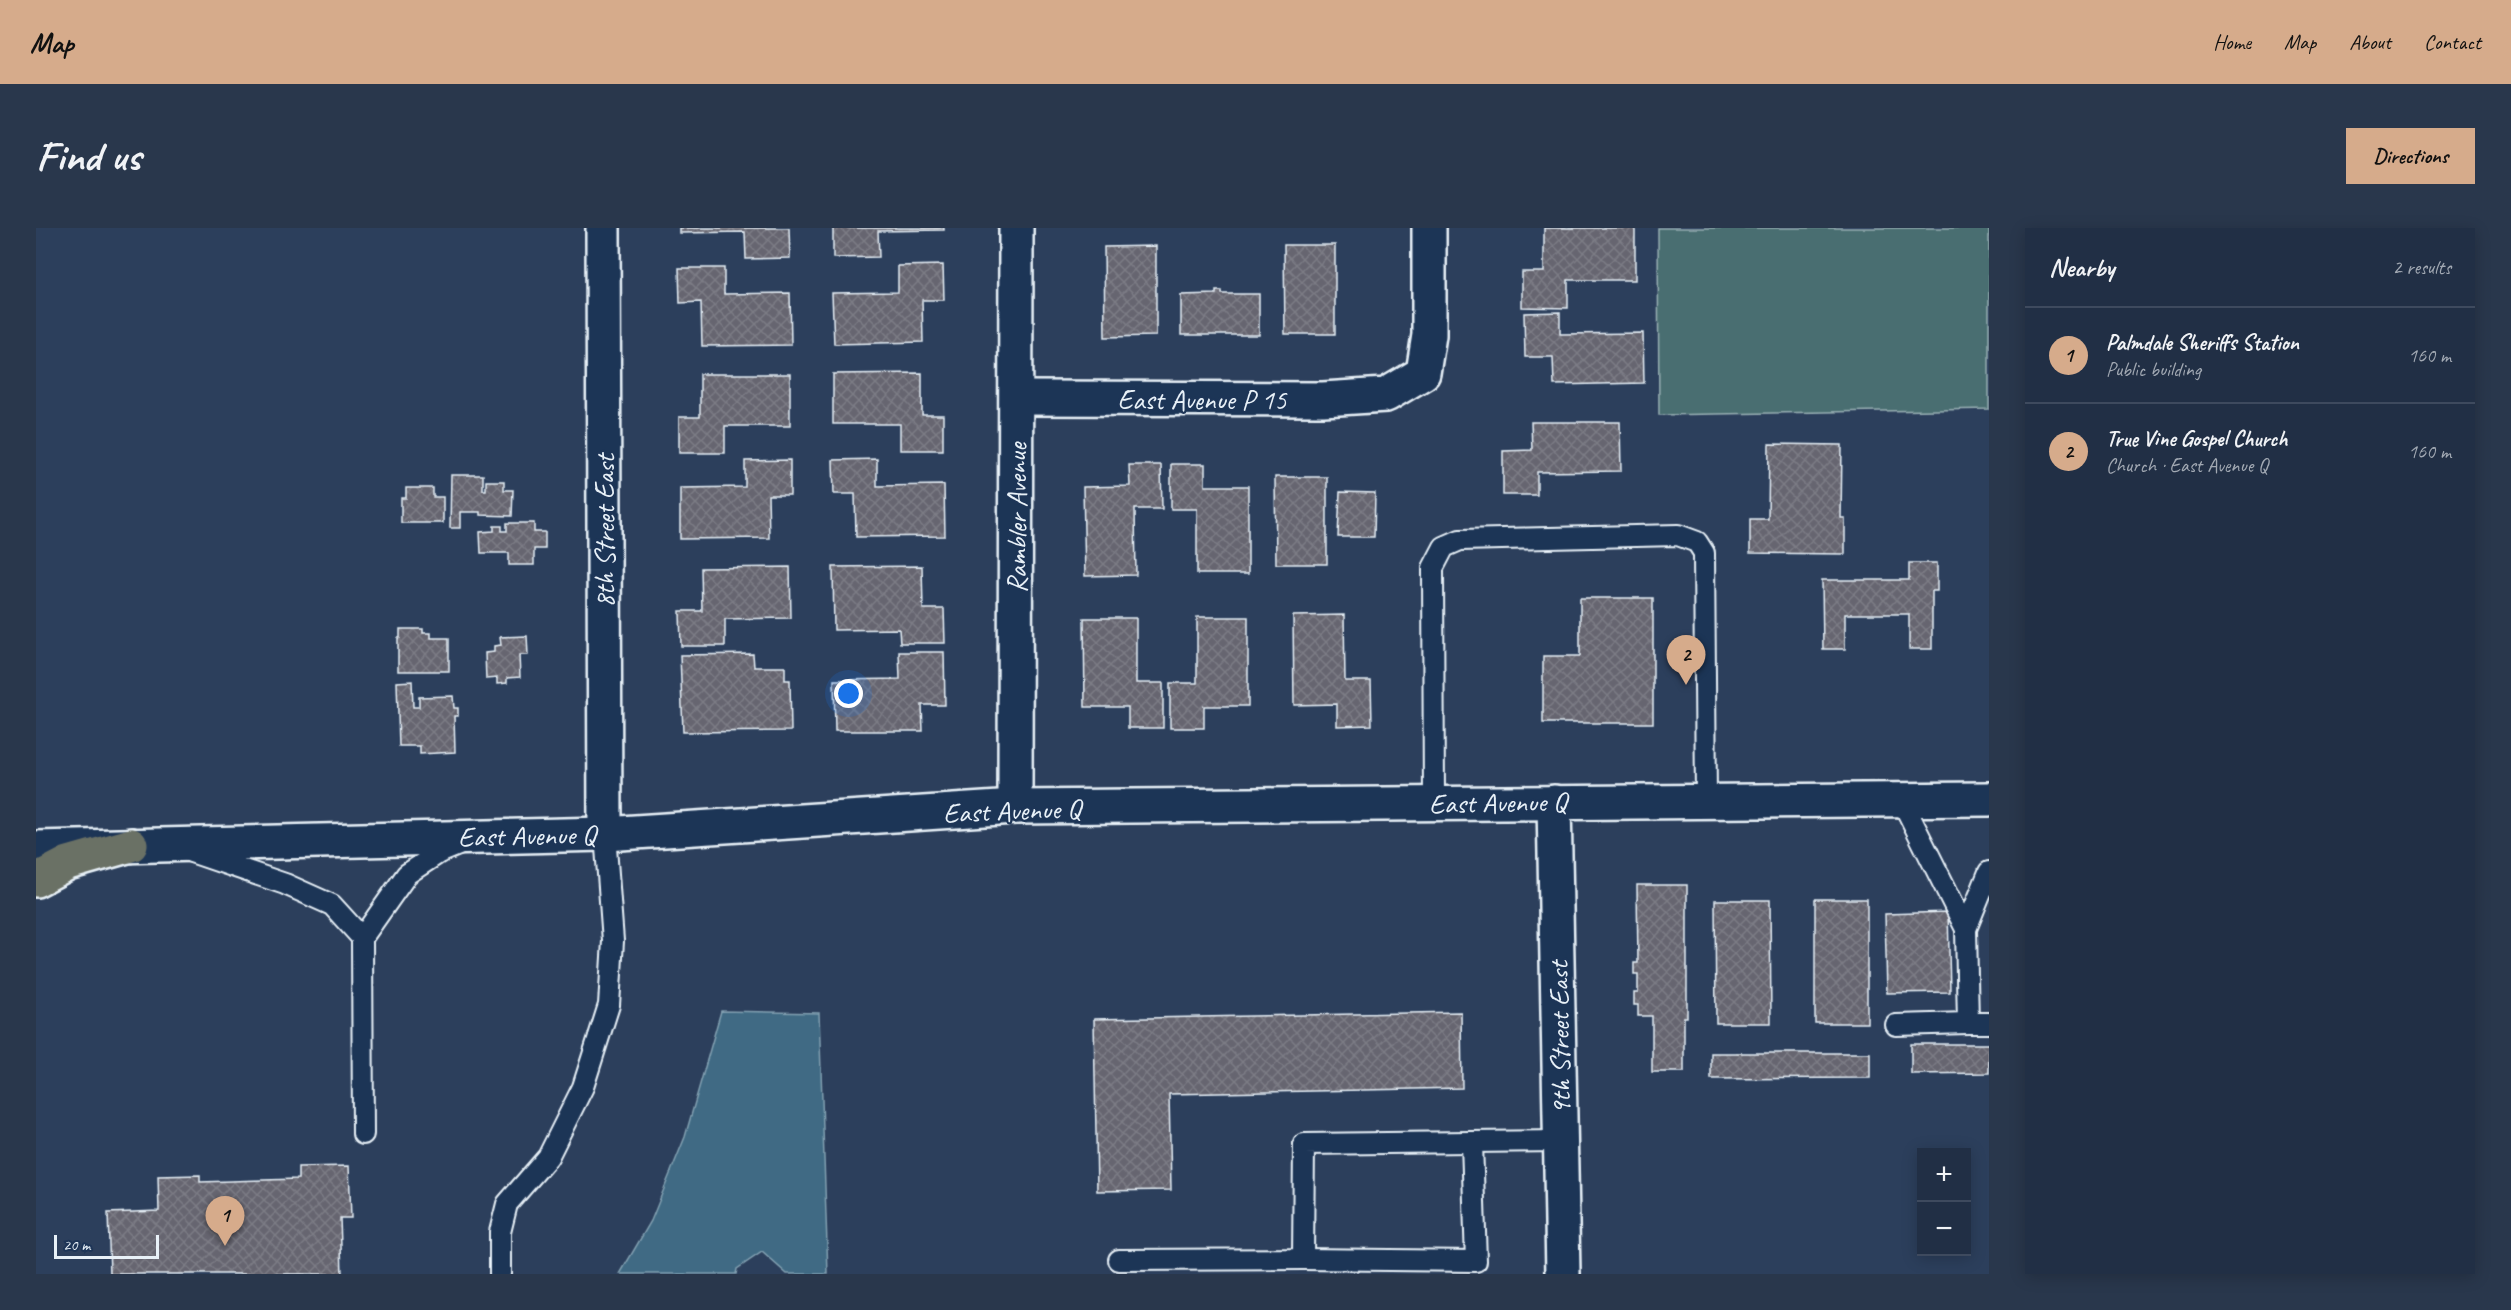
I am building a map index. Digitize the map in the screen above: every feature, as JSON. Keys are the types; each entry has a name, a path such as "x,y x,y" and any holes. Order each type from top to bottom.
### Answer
{"main road":[{"path":"36,880 68,863 131,845"}],"street":[{"name":"8th Street East","path":"603,228 605,834"},
{"name":"Rambler Avenue","path":"1015,807 1016,228"},
{"name":"East Avenue P 15","path":"1017,398 1323,399 1386,395 1423,373 1429,335 1429,228"},
{"name":"East Avenue Q","path":"36,848 605,834 1015,807 1989,799"},
{"name":"9th Street East","path":"1554,801 1563,1274"}],"lane":[{"path":"1434,803 1433,568 1444,547 1460,540 1678,535 1697,542 1704,553 1706,800"},
{"path":"1901,799 1966,928"},
{"path":"500,1274 500,1232 507,1204 548,1158 583,1087 609,1005 614,941 605,834"},
{"path":"363,1134 362,938 407,874 439,853 480,836"},
{"path":"169,844 285,884 332,904 362,938"},
{"path":"1968,1023 1966,928 1989,872"},
{"path":"1896,1025 1989,1023"},
{"path":"1303,1259 1304,1144 1561,1140"},
{"path":"1119,1260 1476,1261 1472,1143"}],"green space":[{"path":"1658,228 1989,228 1989,409 1659,415"}],"water":[{"path":"721,1011 819,1013 828,1274 787,1274 762,1252 737,1269 736,1274 620,1274 651,1221 685,1137"}],"building":[{"path":"679,228 789,228 790,258 746,259 745,232 679,233"},
{"path":"833,228 944,228 944,230 878,231 879,257 833,258"},
{"path":"1544,228 1635,228 1635,280 1568,280 1568,308 1522,307 1522,272 1544,272"},
{"path":"1284,245 1335,245 1335,334 1285,334"},
{"path":"1156,246 1156,336 1105,337 1104,247"},
{"path":"943,265 944,300 922,300 923,342 834,344 832,293 898,292 898,266"},
{"path":"679,268 724,268 724,294 790,293 791,345 702,346 701,302 680,303"},
{"path":"1216,291 1222,291 1222,294 1259,294 1259,335 1181,335 1181,295 1216,294"},
{"path":"1560,312 1560,334 1643,333 1644,383 1554,385 1553,357 1525,357 1524,313"},
{"path":"922,373 922,415 943,415 943,450 900,450 900,424 833,424 833,374"},
{"path":"700,374 790,374 790,426 725,426 725,453 679,453 679,417 700,417"},
{"path":"1531,422 1620,422 1621,471 1537,472 1537,495 1503,495 1503,451 1532,450"},
{"path":"1769,444 1842,445 1841,518 1845,518 1845,554 1750,553 1750,519 1768,519"},
{"path":"877,459 877,486 944,485 945,536 856,537 855,494 834,494 833,460"},
{"path":"790,460 790,495 768,495 769,538 680,539 680,488 745,487 745,461"},
{"path":"1171,464 1205,464 1205,486 1248,486 1248,574 1197,574 1197,509 1171,509"},
{"path":"1129,465 1161,465 1162,509 1135,509 1136,575 1085,576 1083,487 1130,486"},
{"path":"451,475 483,475 483,490 486,490 486,481 504,481 504,490 513,490 512,516 460,512 460,528 450,528"},
{"path":"1275,477 1327,477 1327,564 1276,564"},
{"path":"406,488 433,488 433,497 443,497 443,523 401,523 401,498 406,498"},
{"path":"1340,492 1375,493 1374,537 1338,537"},
{"path":"507,523 534,523 534,532 545,532 545,549 534,549 534,565 509,565 509,553 481,553 480,532 494,531 494,526 502,526 502,531 507,531"},
{"path":"1909,563 1937,563 1937,591 1932,591 1932,649 1909,649 1909,614 1845,614 1845,649 1823,649 1822,580 1909,580"},
{"path":"922,566 923,609 944,609 945,643 900,643 899,629 834,630 833,567"},
{"path":"790,567 791,618 725,619 725,646 681,646 680,611 702,611 701,568"},
{"path":"1580,598 1653,598 1653,723 1543,723 1543,656 1580,656"},
{"path":"1344,615 1345,681 1371,681 1372,725 1337,726 1337,704 1294,705 1293,616"},
{"path":"1197,617 1248,617 1248,706 1204,706 1204,728 1170,728 1170,683 1197,683"},
{"path":"1084,618 1136,618 1136,683 1163,683 1163,728 1128,728 1128,707 1085,707"},
{"path":"400,629 423,629 423,633 431,633 431,638 449,638 449,671 398,671"},
{"path":"527,636 528,655 519,655 520,677 507,678 507,683 497,684 497,678 486,679 485,653 494,652 494,646 501,645 500,637"},
{"path":"899,652 944,652 945,705 922,705 923,731 835,731 834,680 900,679"},
{"path":"753,654 754,667 785,667 785,680 790,680 791,731 683,732 680,655"},
{"path":"412,681 413,707 419,707 419,697 453,696 454,708 458,708 458,716 454,716 455,752 420,754 420,746 399,746 397,682"},
{"path":"1637,885 1687,885 1687,1017 1684,1017 1684,1072 1652,1072 1652,1016 1638,1016 1638,1005 1634,1005 1634,993 1638,993 1638,974 1634,974 1634,963 1638,963"},
{"path":"1815,899 1867,899 1867,1023 1815,1023"},
{"path":"1715,900 1770,900 1771,1023 1716,1023"},
{"path":"1948,912 1950,992 1887,993 1885,914"},
{"path":"1461,1012 1462,1088 1169,1094 1171,1190 1097,1191 1094,1019"},
{"path":"1911,1044 1989,1044 1989,1073 1911,1074"},
{"path":"1711,1053 1870,1053 1870,1078 1711,1079"},
{"path":"349,1166 351,1218 340,1218 342,1274 110,1274 108,1213 159,1211 158,1176 200,1175 200,1182 298,1179 298,1167"}],"place":[{"name":"True Vine Gospel Church","path":"1686,685"},
{"name":"Palmdale Sheriffs Station","path":"225,1246"}]}
